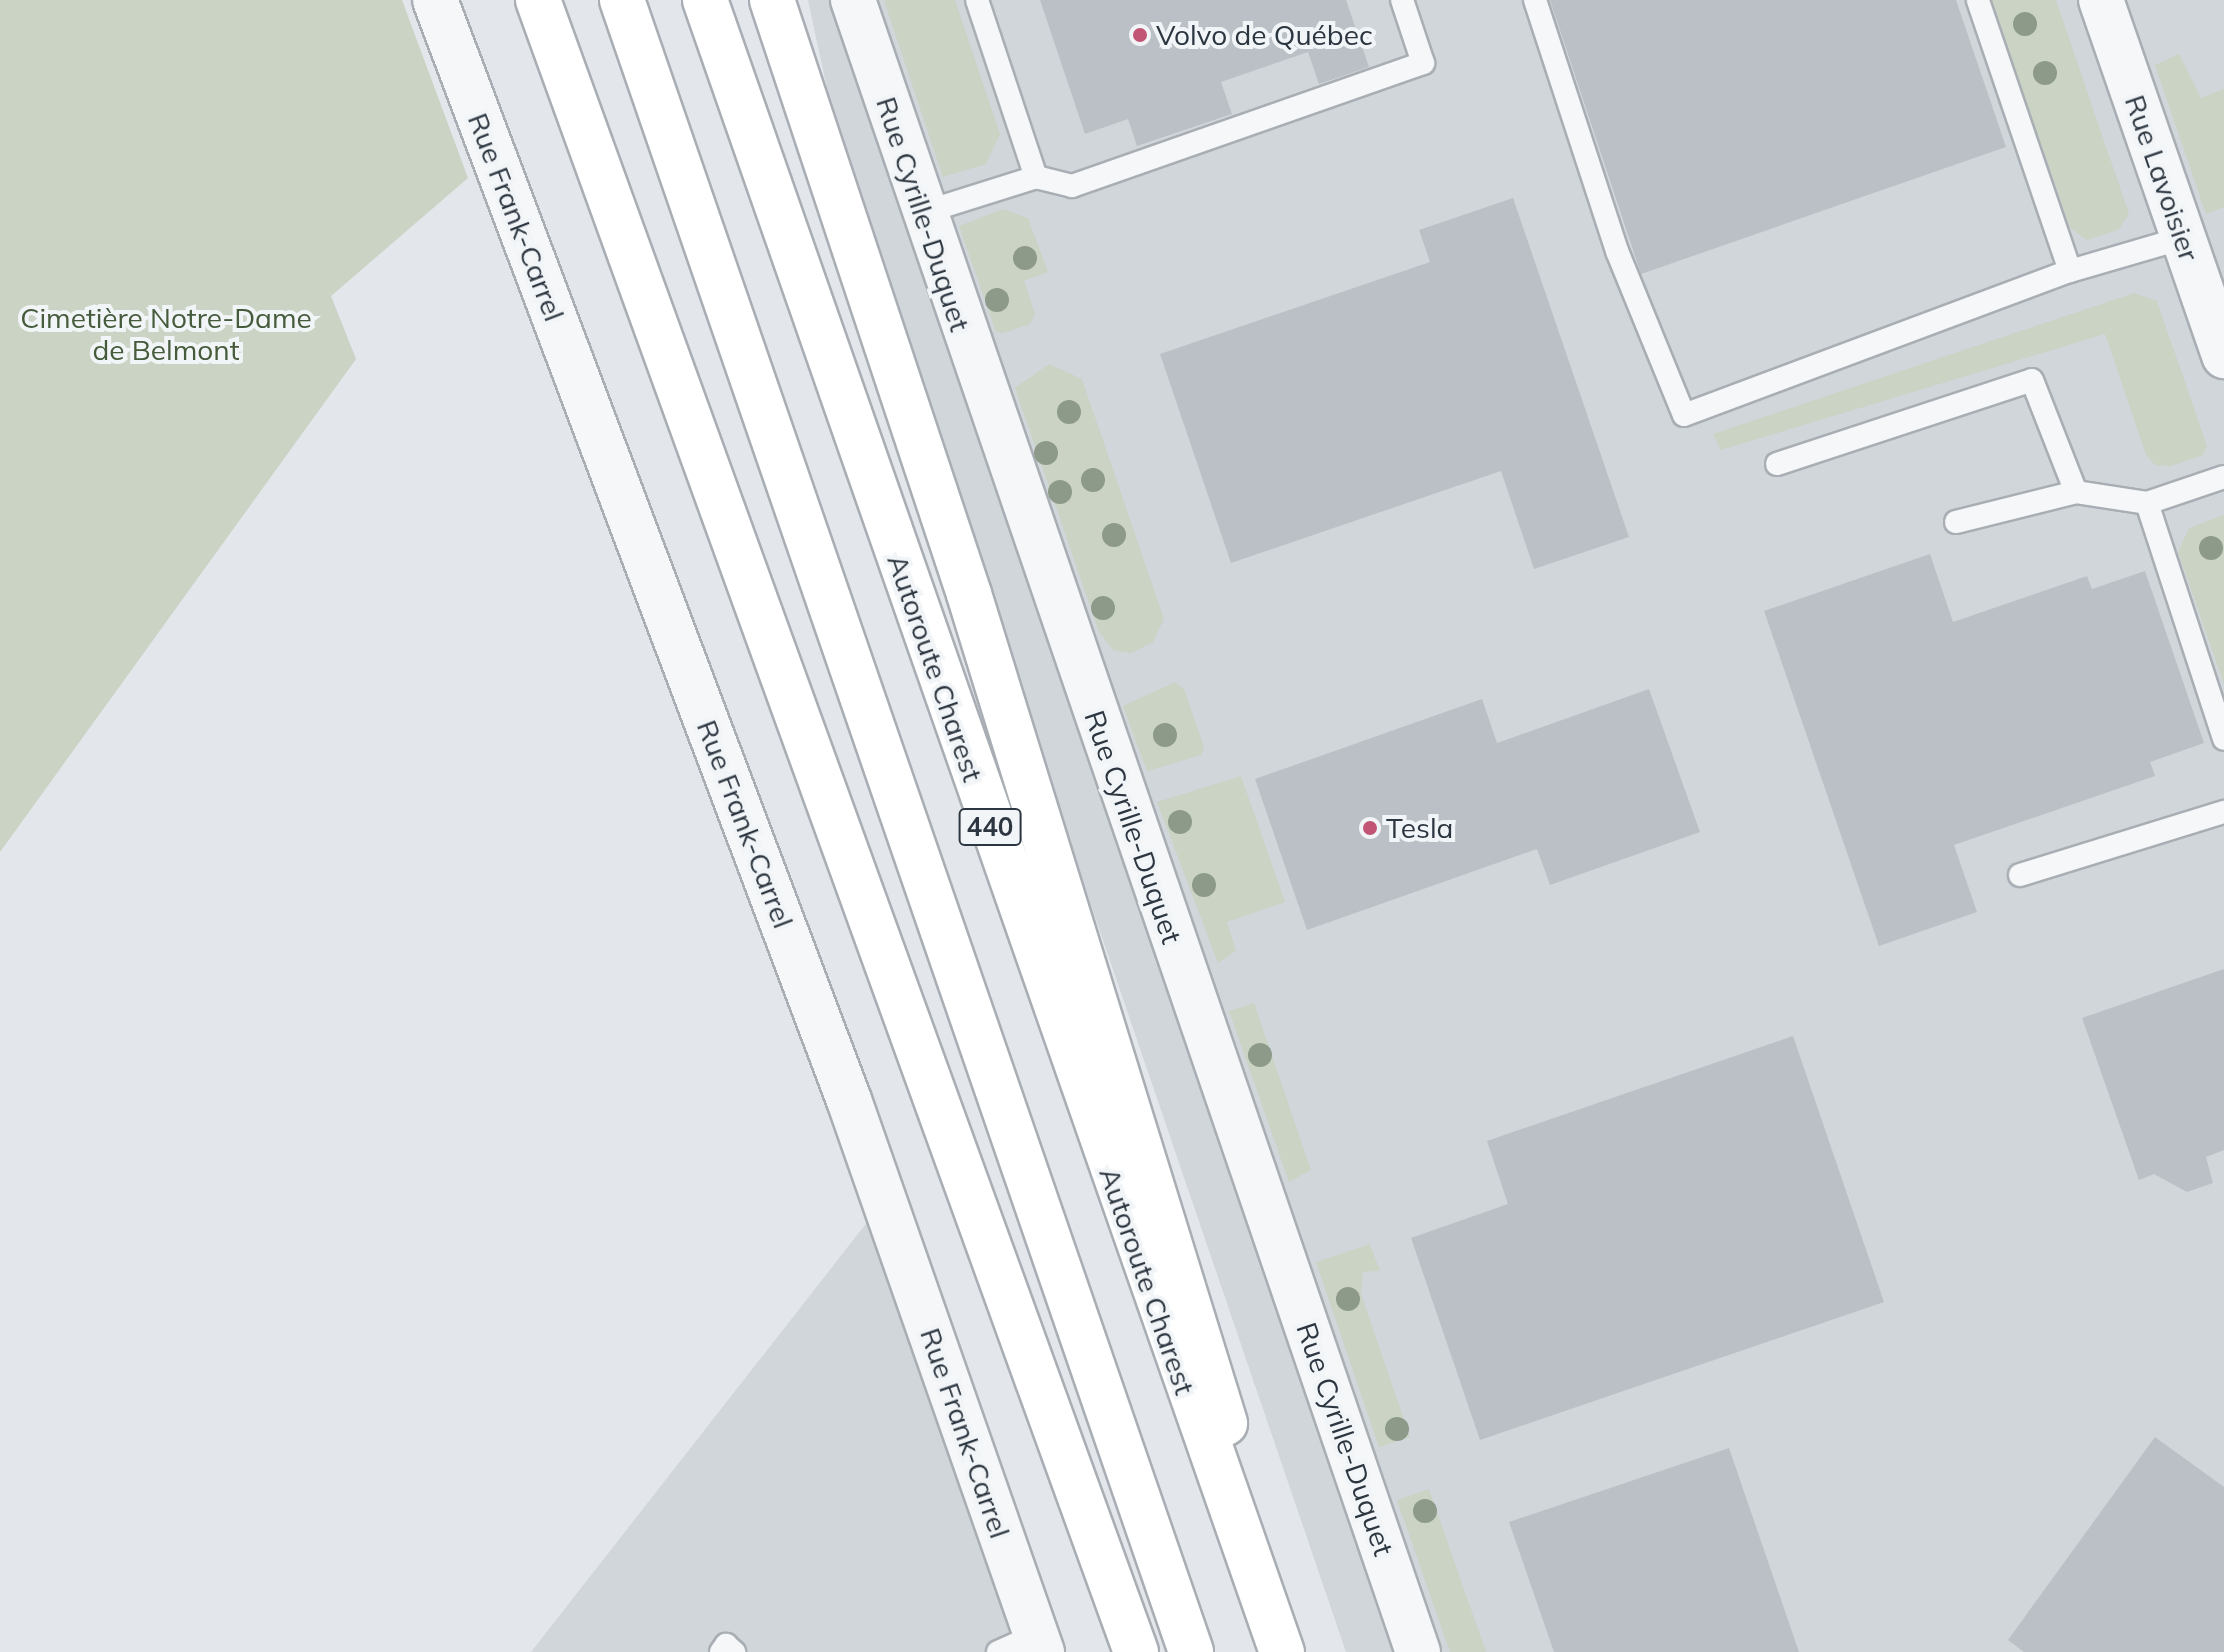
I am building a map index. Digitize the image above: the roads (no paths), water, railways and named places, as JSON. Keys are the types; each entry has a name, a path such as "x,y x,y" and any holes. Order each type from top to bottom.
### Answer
{"highway":[{"path":"538,0 1136,1652"},
{"name":"440","path":"622,0 1191,1652"},
{"name":"Autoroute Charest","path":"705,0 1186,1394 1282,1652"},
{"path":"772,0 964,579 1292,1652"}],"street":[{"name":"Rue Frank-Carrel","path":"435,0 844,1085 1025,1646"},
{"name":"Rue Cyrille-Duquet","path":"853,0 922,213 1418,1652"},
{"name":"Rue Lavoisier","path":"2101,0 2224,356"}],"lane":[{"path":"977,0 1036,177"},
{"path":"922,213 1036,177 1072,186 1423,63 1402,0"},
{"path":"1535,0 1617,251 1684,415 2070,271 2183,238"},
{"path":"1978,0 2070,271"},
{"path":"1777,464 2032,380 2076,492"},
{"path":"1956,522 2076,492 2147,503 2224,477"},
{"path":"2147,503 2224,739"},
{"path":"2020,875 2224,812"},
{"path":"721,1652 726,1645 734,1652"}],"place":[{"name":"Volvo de Québec","path":"1140,35"},
{"name":"Tesla","path":"1370,828"}],"park label":[{"name":"Cimetière Notre-Dame de Belmont","path":"166,334"}]}
